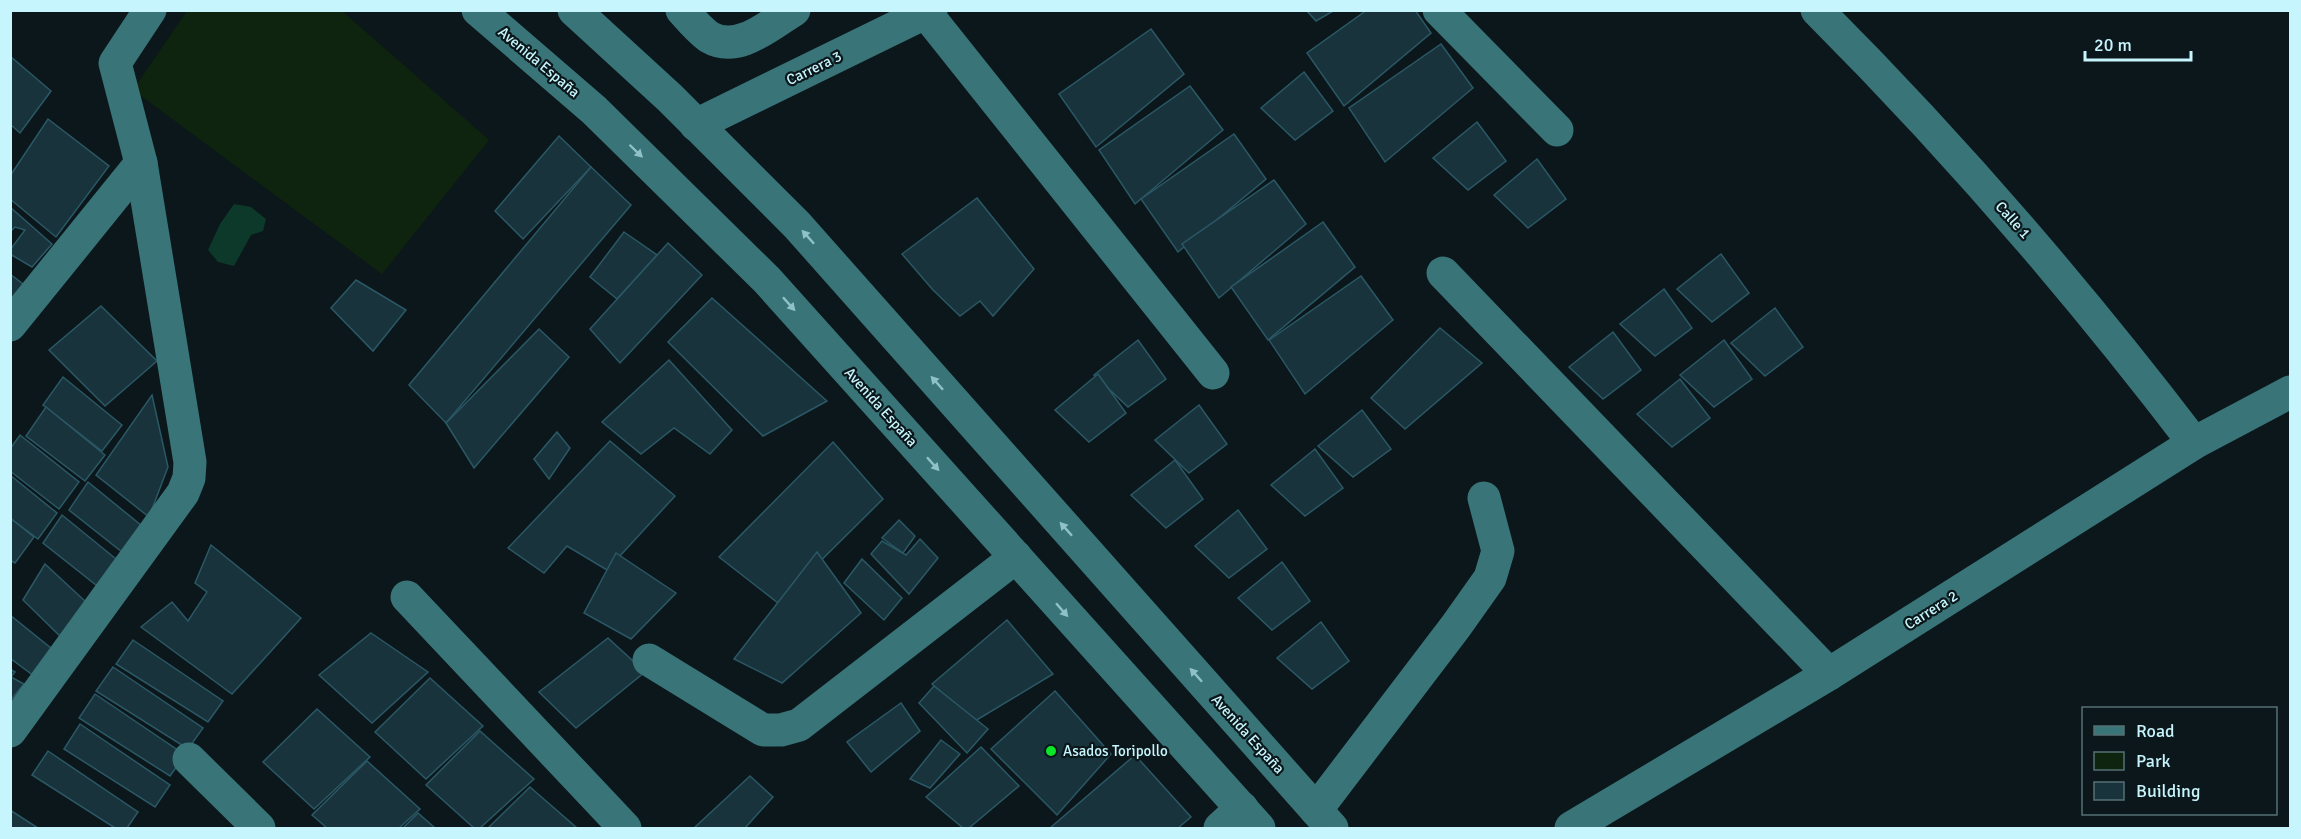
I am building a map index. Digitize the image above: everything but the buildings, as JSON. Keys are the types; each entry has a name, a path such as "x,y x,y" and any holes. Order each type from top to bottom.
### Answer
{"street":[{"path":"10,731 183,493 189,478 190,462 141,163 116,63 150,10"},
{"name":"Avenida España","path":"478,10 594,110 767,280 1016,557 1240,822"},
{"name":"Avenida España","path":"574,10 670,98 797,225 1324,819"},
{"path":"682,10 708,36 726,43 743,40 794,10"},
{"path":"1439,10 1557,130"},
{"name":"Calle 1","path":"1817,10 1888,81 2026,234 2119,345 2194,443"},
{"path":"928,12 1213,373"},
{"name":"Carrera 3","path":"696,124 882,21 928,12"},
{"path":"10,325 141,163"},
{"path":"1443,273 1829,674"},
{"name":"Carrera 2","path":"1571,828 1829,674 2194,443 2290,392"},
{"path":"1324,819 1490,578 1498,551 1484,498"},
{"path":"649,660 763,730 781,730 799,725 1016,557"},
{"path":"407,597 625,828"},
{"path":"189,759 259,828"}],"green space":[{"path":"187,11 342,11 489,140 382,274 133,90"}],"shaded area":[{"path":"234,204 251,207 266,219 263,231 251,235 234,266 218,262 208,250 220,224"}],"place":[{"name":"Asados Toripollo","path":"1051,751"}]}
